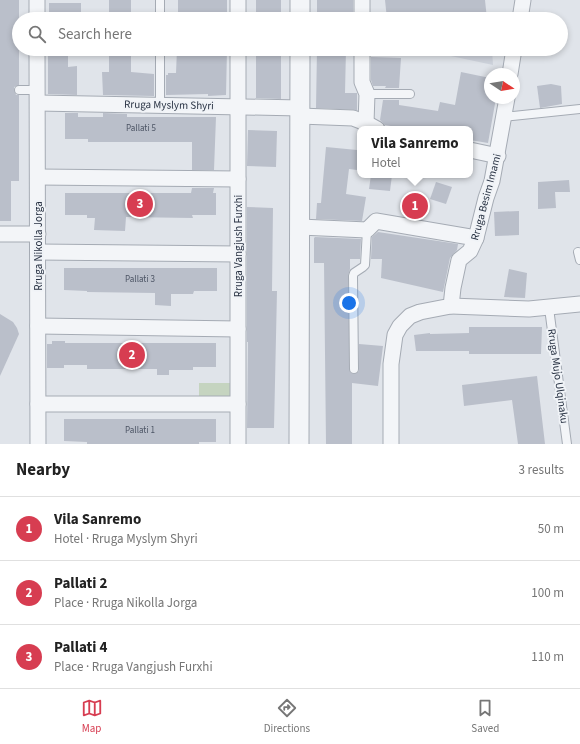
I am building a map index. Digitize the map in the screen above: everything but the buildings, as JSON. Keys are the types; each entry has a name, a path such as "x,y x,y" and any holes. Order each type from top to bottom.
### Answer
{"street":[{"path":"37,0 37,12"},
{"path":"238,0 238,12"},
{"path":"300,0 300,12"},
{"path":"362,0 362,12"},
{"path":"521,12 523,0"},
{"name":"Rruga Nikolla Jorga","path":"38,56 38,444"},
{"name":"Rruga Vangjush Furxhi","path":"238,56 238,444"},
{"path":"299,444 300,56"},
{"name":"Rruga Myslym Shyri","path":"362,56 362,82 367,94 372,126"},
{"path":"511,68 513,56"},
{"name":"Rruga Myslym Shyri","path":"37,96 160,105 238,106 353,118 372,126"},
{"name":"Rruga Besim Imami","path":"451,306 459,260 470,251 476,238 492,180 498,156 506,104"},
{"path":"473,151 498,156"},
{"path":"38,177 238,179"},
{"path":"300,227 367,230 376,221 476,238"},
{"path":"0,234 38,234"},
{"path":"38,252 238,254"},
{"path":"391,444 391,364 395,335 400,326 410,316 420,312 451,306 506,309 549,308 580,304"},
{"path":"38,326 238,329"},
{"path":"38,404 238,404"}],"lane":[{"path":"160,0 160,12"},
{"path":"160,56 160,105"},
{"path":"19,90 37,96"},
{"path":"367,94 410,94"},
{"path":"504,117 580,109"},
{"path":"354,369 353,276 357,270 363,267 365,262 367,230"},
{"name":"Rruga Mujo Ulqinaku","path":"549,308 567,444"}],"shaded area":[{"path":"451,56 492,56 493,65"}],"green space":[{"path":"199,383 232,383 232,399 199,399"}],"place":[{"name":"Pallati 4","path":"140,204"},
{"name":"Vila Sanremo","path":"415,206"},
{"name":"Pallati 2","path":"132,355"}]}
